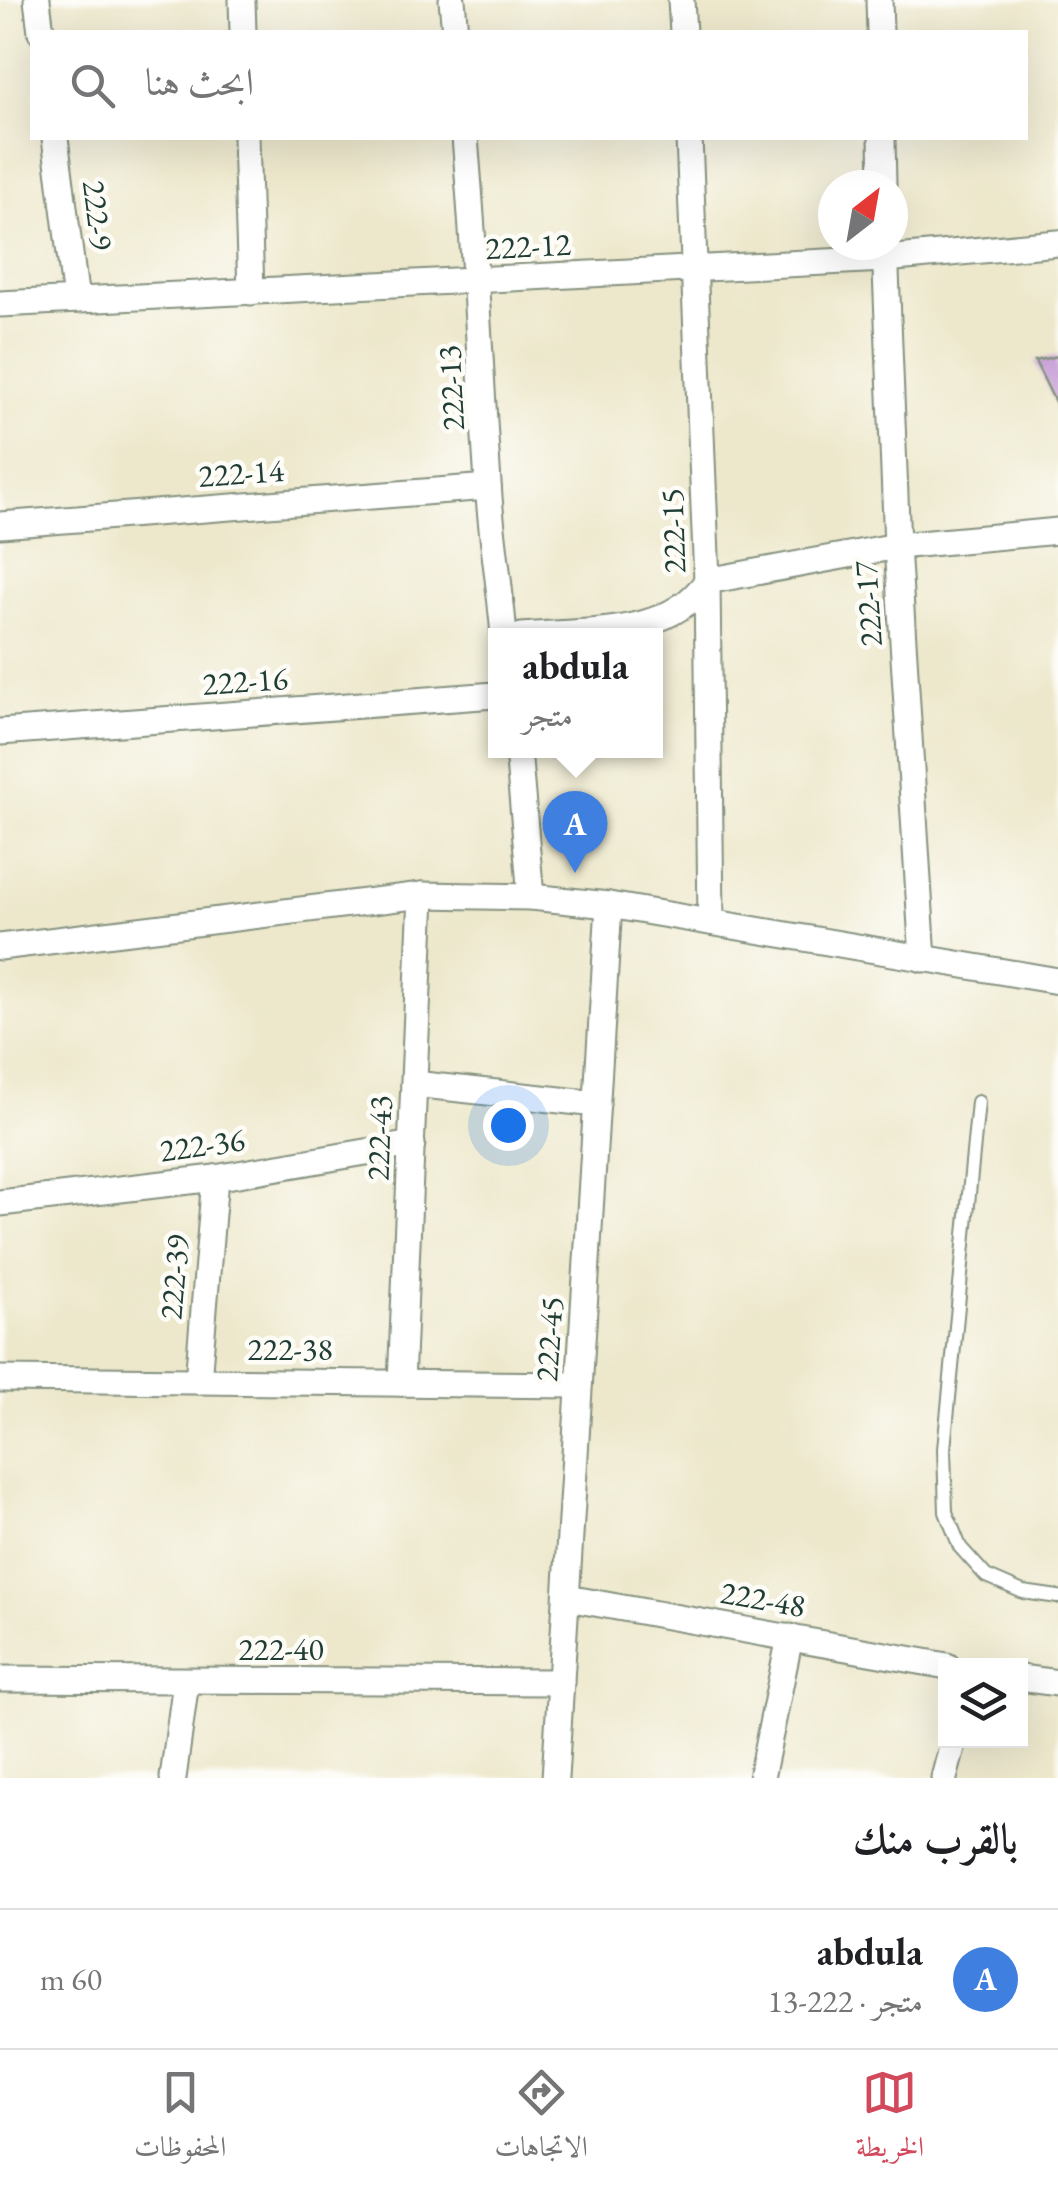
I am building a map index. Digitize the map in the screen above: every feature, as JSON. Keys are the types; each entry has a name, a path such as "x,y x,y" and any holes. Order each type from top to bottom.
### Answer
{"street":[{"path":"37,0 41,30"},
{"path":"242,0 243,30"},
{"path":"452,0 455,30"},
{"path":"681,0 683,30"},
{"path":"879,0 880,30"},
{"name":"222-9","path":"55,140 76,300"},
{"path":"246,140 251,292"},
{"name":"222-13","path":"465,140 478,281 488,487 503,628"},
{"name":"222-15","path":"689,140 707,582 711,922"},
{"path":"882,140 883,170"},
{"name":"222-12","path":"908,251 1058,244"},
{"name":"222-12","path":"0,304 696,270 818,258"},
{"name":"222-17","path":"885,260 897,546 923,959"},
{"name":"222-14","path":"0,525 488,487"},
{"path":"608,628 651,624 698,596 707,582 897,546 1058,532"},
{"name":"222-16","path":"0,732 488,696"},
{"path":"519,758 532,897"},
{"path":"0,947 422,895 532,897 609,905 1058,981"},
{"name":"222-43","path":"401,1383 422,895"},
{"name":"222-45","path":"555,1778 609,905"},
{"path":"414,1084 597,1104"},
{"name":"222-36","path":"0,1203 215,1178 412,1144"},
{"name":"222-39","path":"198,1381 215,1178"},
{"name":"222-38","path":"0,1379 579,1385"},
{"name":"222-48","path":"566,1598 938,1664"},
{"path":"761,1778 790,1637"},
{"name":"222-40","path":"0,1679 561,1682"},
{"path":"1028,1679 1058,1684"},
{"path":"173,1778 186,1681"},
{"path":"944,1778 952,1748"}],"lane":[{"path":"978,1102 944,1449 946,1512 960,1547 986,1576 1023,1592 1058,1597"}],"building":[{"path":"1058,356 1058,408 1035,361"}],"place":[{"name":"abdula","path":"575,873"}]}
